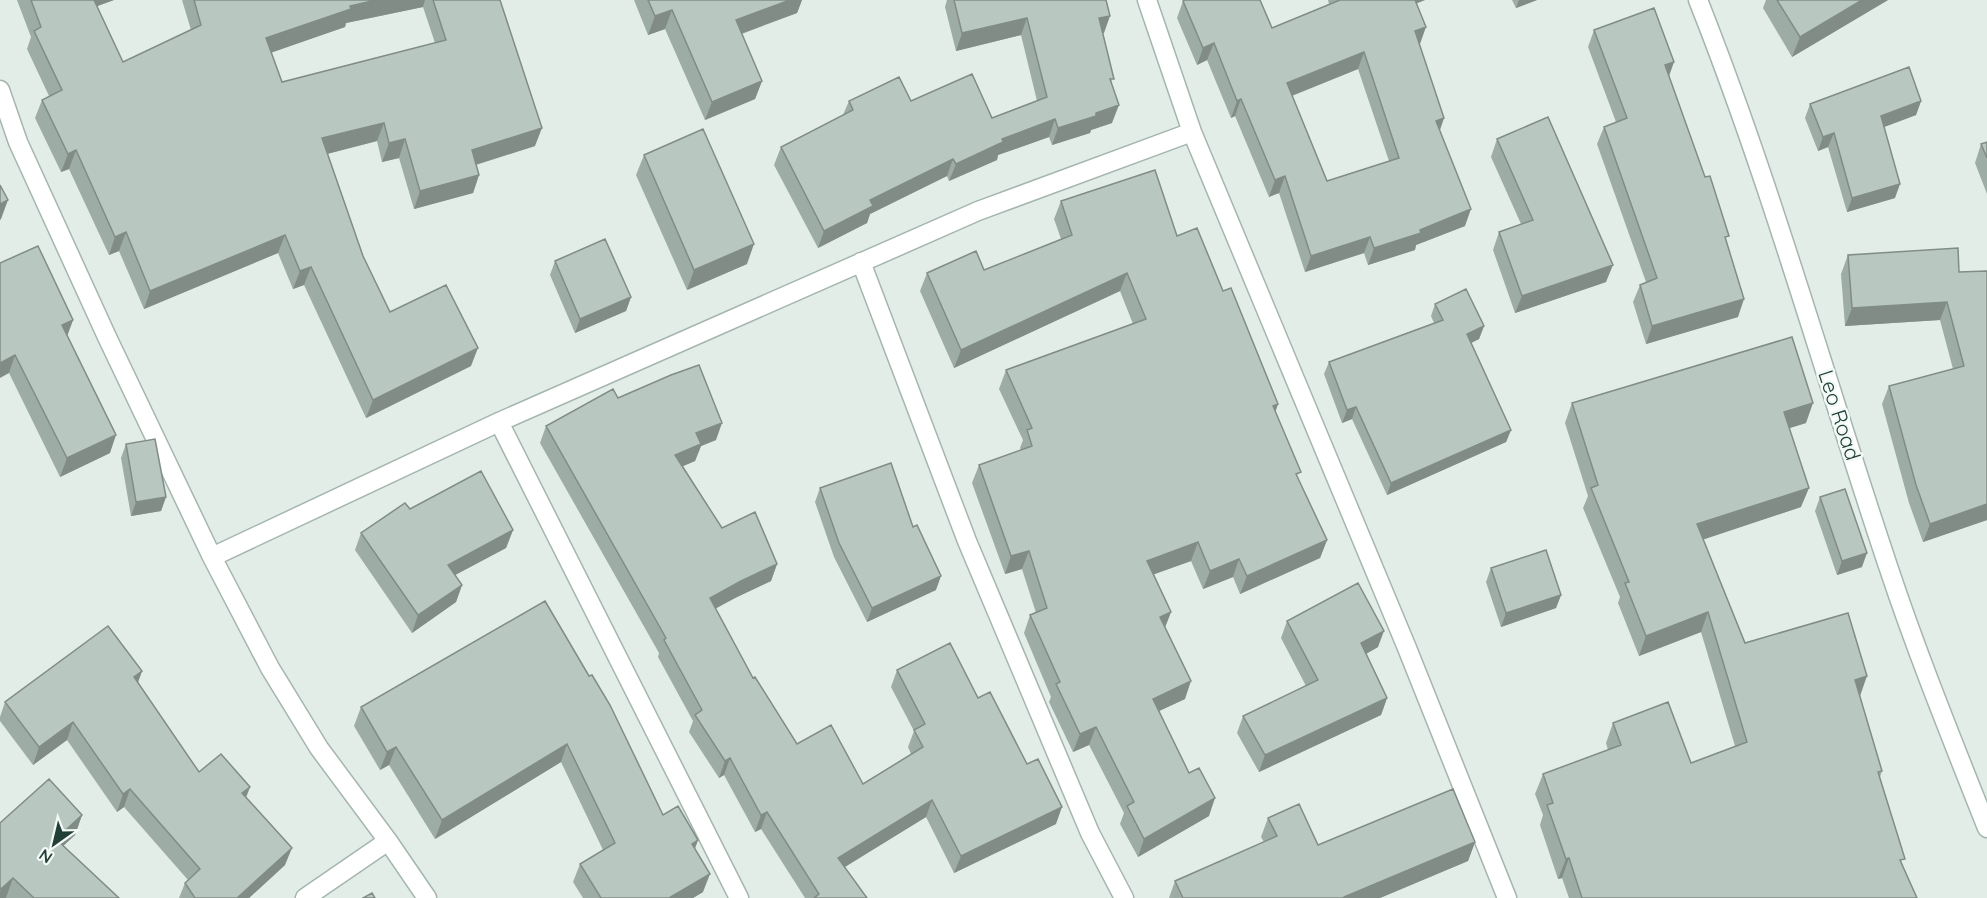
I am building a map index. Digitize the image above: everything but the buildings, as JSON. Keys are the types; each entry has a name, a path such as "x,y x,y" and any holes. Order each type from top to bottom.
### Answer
{"street":[{"path":"1146,0 1191,132 1402,637 1507,898"},
{"name":"Leo Road","path":"1698,0 1776,216 1889,569 1923,664 1987,828"},
{"path":"0,90 18,142 107,338 212,557 270,668 313,738 427,898"},
{"path":"212,557 499,422 978,211 1191,132"},
{"path":"861,262 967,541 1090,833 1124,898"},
{"path":"499,422 739,898"},
{"path":"305,898 388,841"}]}
